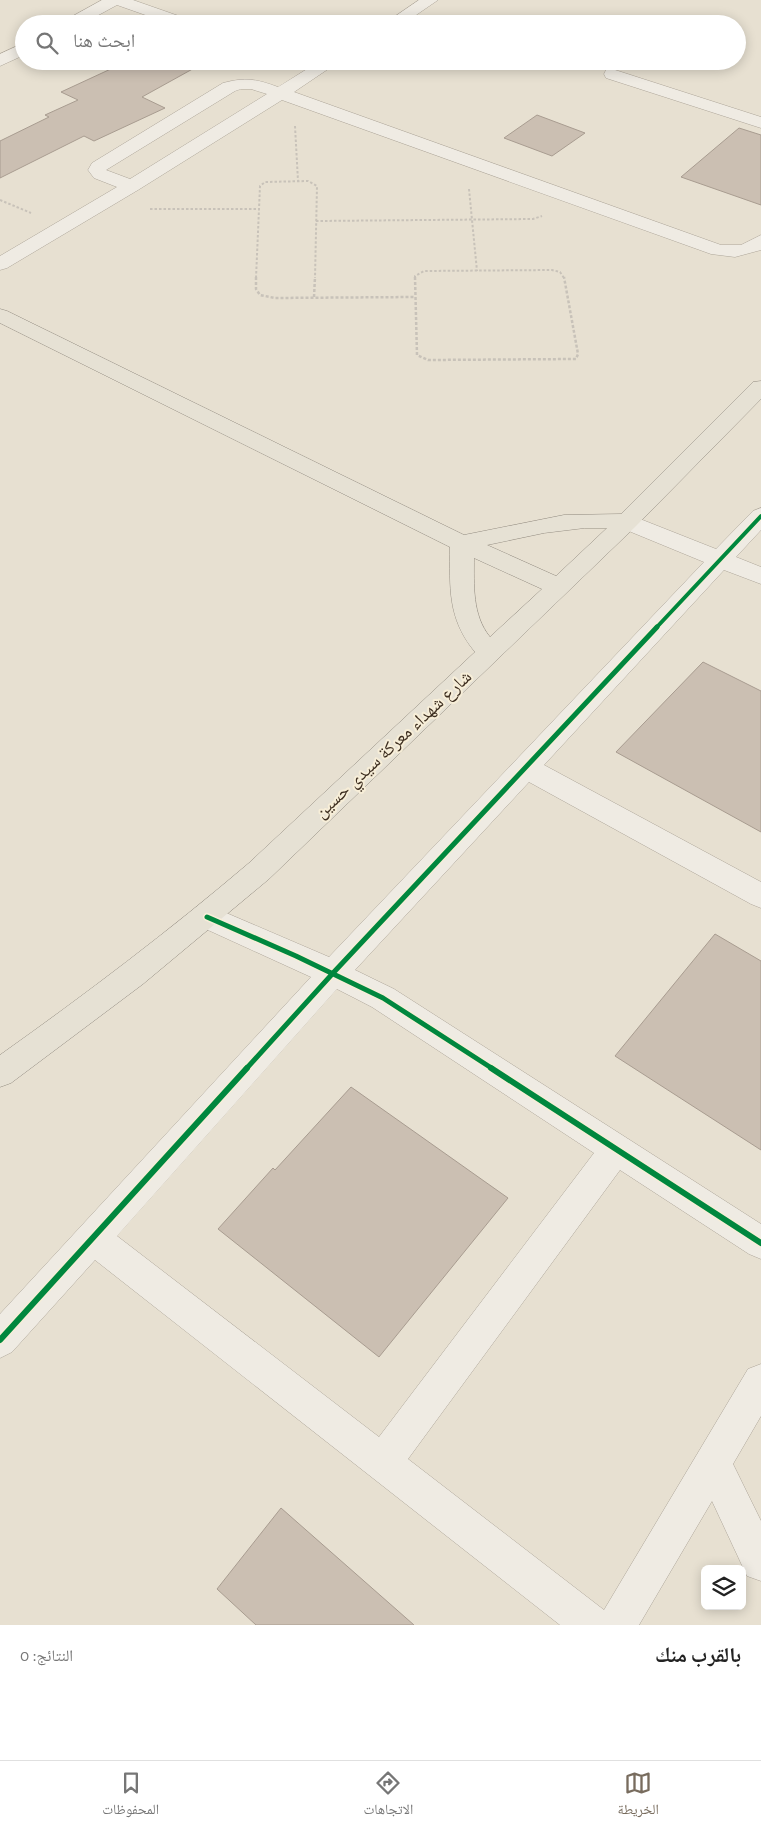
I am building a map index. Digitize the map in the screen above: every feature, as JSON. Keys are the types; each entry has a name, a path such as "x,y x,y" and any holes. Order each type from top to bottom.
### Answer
{"main road":[{"path":"0,315 462,543 559,587"},
{"name":"شارع شهداء معركة سيدي حسين","path":"0,1073 98,1002 207,917 490,653 627,522 761,387"},
{"path":"462,543 580,520 627,522"},
{"path":"462,543 463,608 469,627 476,639 490,653"}],"street":[{"path":"86,15 114,0"},
{"path":"118,0 161,15"},
{"path":"406,15 430,0"},
{"path":"0,60 15,52"},
{"path":"0,264 288,96 313,70"},
{"path":"612,74 761,123"},
{"path":"132,186 100,174 97,170 98,167 234,85 253,84 718,250 732,252 745,250 761,241"},
{"path":"0,1340 334,972 761,516"},
{"path":"627,522 761,576"},
{"path":"526,768 761,896"},
{"path":"207,917 271,943 334,972 383,998 761,1243"},
{"path":"383,1464 616,1149"},
{"path":"93,1238 592,1625"},
{"path":"617,1625 761,1382"},
{"path":"713,1462 761,1562"}],"path":[{"path":"288,96 298,181"},
{"path":"465,160 477,271"},
{"path":"314,297 317,186 312,182 298,181 270,181 262,184 260,186 257,292 267,297 314,297 415,297"},
{"path":"316,221 538,218 543,214 542,187"},
{"path":"94,208 259,209"},
{"path":"552,270 563,274 578,356 567,360 423,359 419,357 417,353 414,276 419,272 477,271 552,270"}],"building":[{"path":"109,70 191,70 142,97 165,108 94,141 84,136 0,178 0,141 49,117 45,115 78,100 61,92"},
{"path":"537,115 585,133 552,156 504,138"},
{"path":"739,128 761,135 761,205 681,177"},
{"path":"703,662 761,691 761,832 616,752"},
{"path":"715,934 761,961 761,1150 615,1056"},
{"path":"351,1087 508,1198 379,1357 218,1229 273,1168 275,1170"},
{"path":"281,1508 414,1625 256,1625 217,1589"}],"cycle path":[{"path":"0,1340 334,972 761,516"},
{"path":"207,917 296,956 383,998 761,1243"}]}
